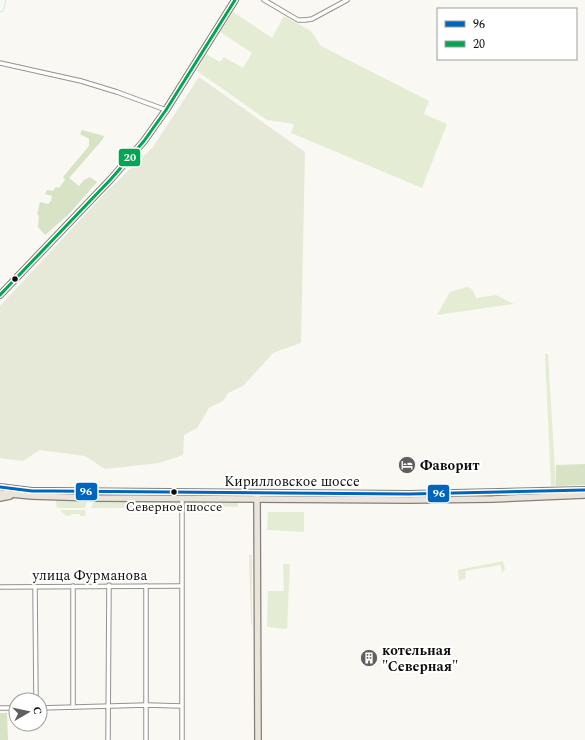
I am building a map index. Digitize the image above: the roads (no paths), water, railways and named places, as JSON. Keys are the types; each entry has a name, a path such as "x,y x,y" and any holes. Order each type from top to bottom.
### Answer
{"main road":[{"path":"0,295 111,179 144,141 166,110 235,0"},
{"name":"Кирилловское шоссе","path":"0,486 32,491 408,500 494,499 585,495"},
{"name":"Кирилловское шоссе","path":"0,493 14,495 73,497 182,498 585,490"},
{"path":"0,498 14,495"},
{"path":"257,496 258,740"}],"street":[{"path":"264,0 298,20 312,19 348,0"},
{"path":"0,63 81,81 117,92 166,110"},
{"path":"182,498 182,740"},
{"path":"108,740 109,585"},
{"name":"улица Фурманова","path":"0,587 109,585 181,586"},
{"path":"73,586 73,707"},
{"path":"146,586 146,740"},
{"path":"35,587 36,692"},
{"path":"48,708 147,705 181,706"}],"waterway":[{"path":"0,12 3,11 6,0"}],"place":[{"name":"Фаворит","path":"407,465"},
{"name":"Северное шоссе","path":"174,492"},
{"name":"котельная \"Северная\"","path":"369,658"}]}
